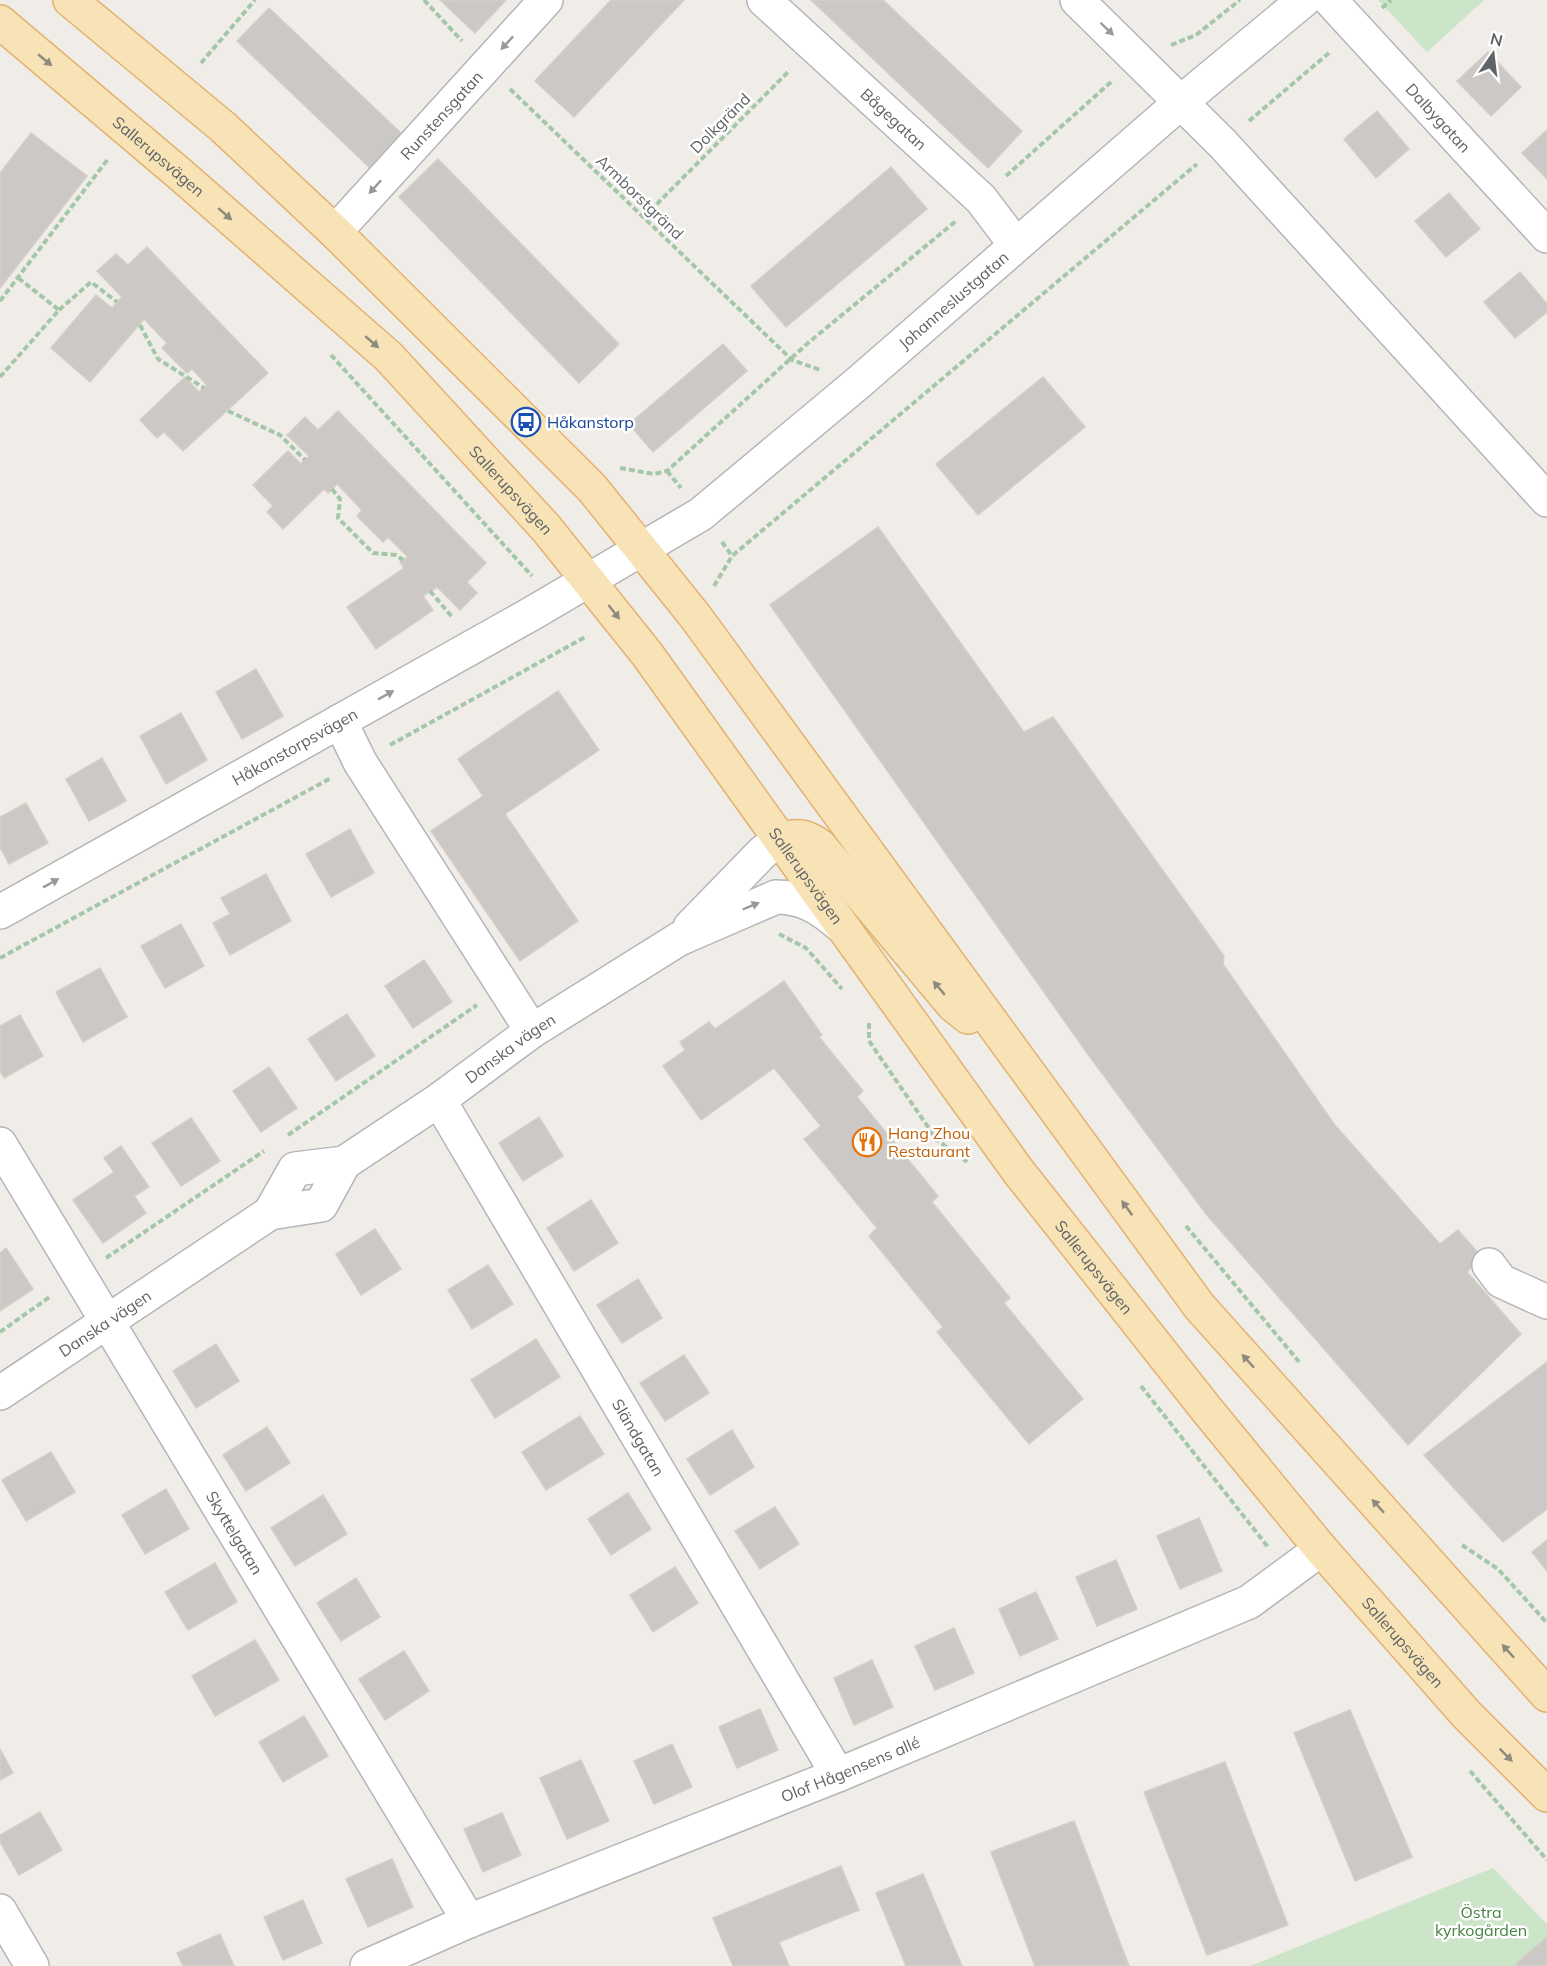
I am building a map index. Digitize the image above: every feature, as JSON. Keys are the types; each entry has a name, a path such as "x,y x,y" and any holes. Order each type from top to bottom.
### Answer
{"main road":[{"path":"70,0 223,127 335,232 592,488 695,616 1199,1306 1547,1695"},
{"name":"Sallerupsvägen","path":"0,22 181,175 389,357 546,528 647,654 1018,1172 1321,1549 1466,1714 1547,1795"},
{"path":"780,839 796,835 808,837 820,846 953,1005 1015,1054"}],"street":[{"name":"Runstensgatan","path":"335,232 546,0"},
{"name":"Bågegatan","path":"764,0 981,200 1015,244"},
{"path":"1077,0 1222,143 1547,500"},
{"name":"Johanneslustgatan","path":"588,580 701,514 858,383 1015,244 1181,102 1304,0"},
{"name":"Dalbygatan","path":"1330,0 1547,236"},
{"name":"Håkanstorpsvägen","path":"0,912 588,580"},
{"path":"340,721 360,762 532,1031"},
{"name":"Danska vägen","path":"679,939 763,852 780,839"},
{"name":"Danska vägen","path":"0,1393 270,1213 321,1205 344,1163 439,1100 532,1031 679,939 776,897 794,897 807,902 823,910 845,930"},
{"name":"Sländgatan","path":"439,1100 838,1775"},
{"name":"Skyttelgatan","path":"0,1144 469,1921"},
{"path":"1489,1265 1501,1281 1547,1302"},
{"name":"Olof Hågensens allé","path":"367,1966 469,1921 838,1775 1249,1602 1321,1549"},
{"path":"0,1911 32,1966"}],"path":[{"path":"201,63 255,0"},
{"name":"Armborstgränd","path":"424,0 486,66 792,360 858,383"},
{"path":"592,488 613,469 626,467 654,474 668,471 808,343 981,200 1137,58 1196,35 1240,0"},
{"path":"713,588 732,556 1391,0"},
{"name":"Dolkgränd","path":"644,217 814,46"},
{"path":"0,302 112,153"},
{"path":"17,277 59,310"},
{"path":"0,377 59,310 91,282 117,302"},
{"path":"140,325 158,359 204,388"},
{"path":"330,354 515,557 546,528"},
{"path":"0,367 6,372"},
{"path":"228,411 280,435 306,460"},
{"path":"332,489 340,499 338,518 373,553 396,555 403,560"},
{"path":"0,958 587,636"},
{"path":"287,1135 499,979"},
{"path":"0,1332 267,1148"},
{"path":"1180,1218 1307,1371"},
{"path":"1460,1544 1498,1569 1547,1623"}],"green space":[{"path":"1378,0 1484,0 1427,52"},
{"name":"Östra kyrkogården","path":"1493,1868 1547,1924 1547,1966 1250,1966"}],"building":[{"path":"440,0 506,0 475,33"},
{"path":"611,0 684,0 574,117 535,81"},
{"path":"811,0 883,0 1022,131 988,168"},
{"path":"269,8 402,134 370,168 237,41"},
{"path":"1488,52 1521,87 1491,116 1457,81"},
{"path":"1377,111 1409,149 1376,178 1344,139"},
{"path":"1547,130 1547,179 1522,153"},
{"path":"31,133 87,176 0,288 0,173"},
{"path":"438,159 619,344 579,383 399,197"},
{"path":"891,167 927,209 786,327 751,286"},
{"path":"1449,193 1480,229 1446,257 1415,221"},
{"path":"147,247 268,373 183,451 164,432 157,438 140,420 185,377 199,392 207,385 192,369 187,373 162,348 167,343 144,319 90,382 51,348 96,295 112,308 122,297 97,271 116,254 128,265"},
{"path":"1520,272 1547,304 1547,312 1515,338 1484,302"},
{"path":"723,344 747,371 653,452 629,424"},
{"path":"1043,377 1085,427 978,515 936,464"},
{"path":"338,411 486,563 467,582 477,593 460,610 437,587 423,596 433,610 376,649 347,607 404,568 400,562 408,557 388,537 383,542 357,516 362,510 337,484 328,493 324,489 283,529 267,512 273,506 253,485 288,451 301,464 309,456 287,435 305,417 318,430"},
{"path":"878,527 1024,732 1053,717 1224,956 1223,964 1334,1124 1440,1244 1458,1230 1481,1256 1467,1272 1521,1334 1408,1445 1206,1214 1087,1053 770,605"},
{"path":"256,669 283,716 242,739 216,692"},
{"path":"558,691 599,750 505,814 578,921 520,961 431,831 483,796 458,759"},
{"path":"181,713 207,760 166,784 140,736"},
{"path":"102,758 126,801 89,821 66,779"},
{"path":"26,803 48,843 9,864 0,847 0,817"},
{"path":"350,829 374,873 331,897 306,854"},
{"path":"266,874 291,921 230,955 213,923 230,914 221,898"},
{"path":"181,924 204,966 165,988 141,946"},
{"path":"424,960 452,1002 413,1028 385,986"},
{"path":"100,968 127,1017 83,1042 56,992"},
{"path":"784,981 822,1035 819,1037 863,1091 857,1097 938,1196 932,1202 1010,1298 1004,1303 1083,1399 1029,1444 937,1332 943,1327 869,1236 877,1228 804,1139 821,1126 774,1068 701,1120 663,1066 685,1050 680,1042 709,1022 715,1029"},
{"path":"347,1014 375,1056 336,1081 308,1039"},
{"path":"20,1015 43,1056 4,1078 0,1071 0,1026"},
{"path":"269,1067 297,1108 261,1132 233,1091"},
{"path":"539,1117 563,1156 523,1181 499,1143"},
{"path":"191,1118 220,1161 181,1186 152,1143"},
{"path":"121,1146 149,1187 134,1196 146,1213 103,1243 73,1200 114,1172 104,1158"},
{"path":"591,1200 618,1243 574,1271 547,1228"},
{"path":"375,1229 401,1269 361,1295 336,1254"},
{"path":"6,1248 33,1289 0,1311 0,1253"},
{"path":"488,1265 513,1304 472,1329 448,1290"},
{"path":"638,1279 662,1318 622,1343 597,1305"},
{"path":"536,1339 560,1377 495,1418 471,1380"},
{"path":"216,1344 239,1381 196,1408 173,1371"},
{"path":"684,1355 709,1393 665,1421 640,1383"},
{"path":"1547,1362 1547,1509 1503,1542 1424,1455"},
{"path":"580,1416 604,1454 546,1490 522,1452"},
{"path":"267,1427 290,1463 246,1491 223,1455"},
{"path":"732,1430 754,1467 710,1495 687,1459"},
{"path":"51,1452 75,1492 26,1521 2,1480"},
{"path":"166,1489 189,1529 145,1554 122,1515"},
{"path":"628,1493 651,1529 611,1555 588,1519"},
{"path":"323,1495 347,1534 295,1566 271,1528"},
{"path":"775,1507 799,1544 760,1569 735,1531"},
{"path":"1199,1518 1222,1571 1180,1589 1157,1536"},
{"path":"1547,1540 1547,1571 1532,1552"},
{"path":"1116,1560 1137,1609 1097,1626 1076,1577"},
{"path":"215,1563 237,1602 188,1630 165,1592"},
{"path":"675,1567 698,1603 653,1632 630,1595"},
{"path":"356,1578 380,1617 341,1641 317,1603"},
{"path":"1036,1592 1058,1639 1020,1656 999,1609"},
{"path":"954,1628 974,1673 935,1690 915,1646"},
{"path":"255,1640 279,1680 215,1716 192,1676"},
{"path":"404,1651 429,1691 385,1720 359,1679"},
{"path":"872,1660 893,1707 854,1725 834,1678"},
{"path":"760,1709 778,1750 737,1768 719,1727"},
{"path":"1350,1710 1412,1857 1355,1881 1294,1733"},
{"path":"304,1716 328,1756 283,1782 259,1742"},
{"path":"672,1744 692,1787 654,1804 634,1761"},
{"path":"0,1749 13,1773 0,1780"},
{"path":"581,1760 609,1821 567,1839 540,1778"},
{"path":"1225,1762 1288,1925 1207,1955 1144,1792"},
{"path":"40,1812 62,1850 19,1875 0,1842 0,1835"},
{"path":"502,1813 521,1855 483,1872 464,1829"},
{"path":"1074,1821 1129,1966 1035,1966 991,1852"},
{"path":"392,1859 413,1907 368,1927 346,1879"},
{"path":"841,1866 859,1910 779,1942 789,1966 733,1966 713,1918"},
{"path":"923,1874 962,1966 906,1966 876,1893"},
{"path":"303,1900 322,1943 283,1960 264,1917"},
{"path":"220,1934 234,1966 183,1966 177,1953"},
{"path":"1547,1937 1547,1966 1518,1966 1516,1964"}],"place":[{"name":"Håkanstorp","path":"526,422"},
{"name":"Hang Zhou Restaurant","path":"867,1142"}]}
